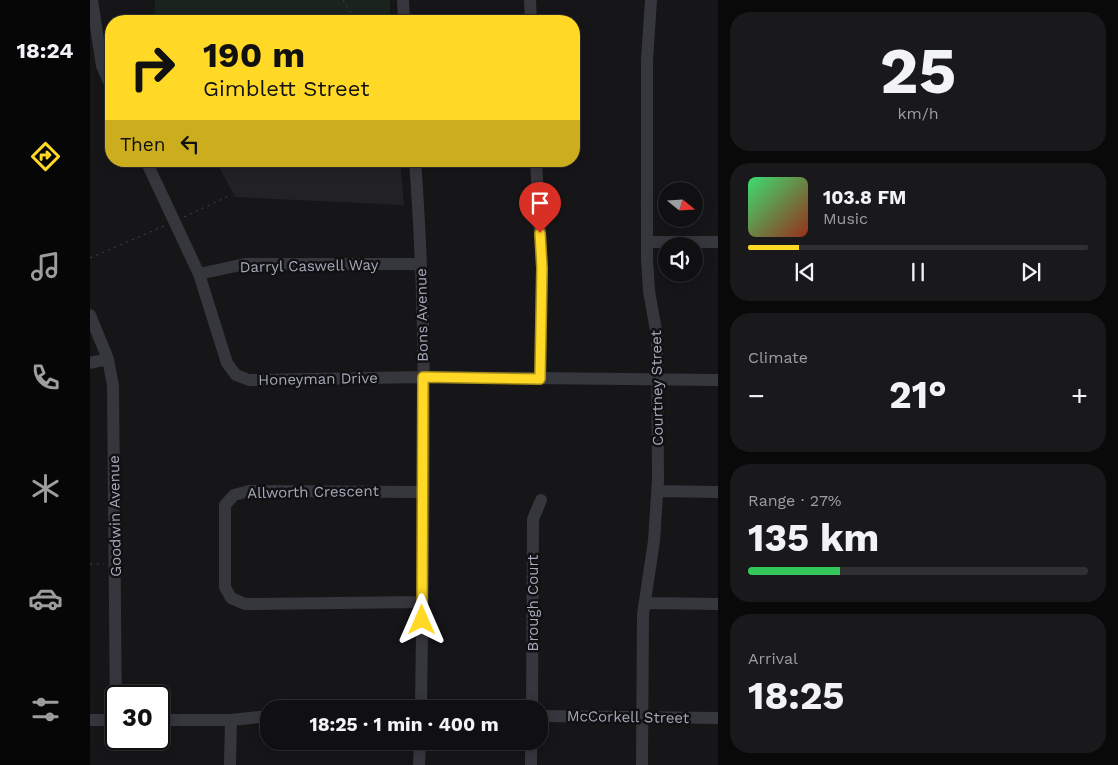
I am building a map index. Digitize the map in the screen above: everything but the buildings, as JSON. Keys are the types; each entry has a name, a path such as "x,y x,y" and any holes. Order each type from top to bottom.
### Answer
{"street":[{"path":"92,0 96,68 105,79"},
{"path":"403,0 404,15"},
{"path":"530,0 531,15"},
{"name":"Courtney Street","path":"642,765 645,603 654,541 657,491 657,336 648,275 646,60 651,0"},
{"name":"Honeyman Drive","path":"149,167 198,274 226,363 236,375 249,380 423,377 718,380"},
{"name":"Bons Avenue","path":"415,167 421,264 423,377 421,700"},
{"path":"536,167 542,268 540,379"},
{"path":"648,242 718,242"},
{"name":"Darryl Caswell Way","path":"198,274 245,264 421,264"},
{"name":"Goodwin Avenue","path":"90,315 108,359 113,396 116,685"},
{"path":"90,363 108,359"},
{"name":"Allworth Crescent","path":"422,492 249,491 234,495 225,505 225,587 231,598 245,604 422,602"},
{"path":"657,491 718,492"},
{"name":"Brough Court","path":"532,700 533,519 541,500"},
{"path":"645,603 718,604"},
{"name":"McCorkell Street","path":"548,716 718,718"},
{"path":"170,720 231,720 260,717"},
{"path":"90,720 105,720"},
{"path":"230,765 231,720"},
{"path":"419,765 420,750"},
{"path":"531,750 531,765"}],"path":[{"path":"342,0 349,11 356,15"},
{"path":"90,258 231,195"},
{"path":"90,564 110,564"}],"shaded area":[{"path":"155,0 390,0 390,15 155,15"},
{"path":"219,167 401,167 404,205 235,197"}],"route":[{"path":"422,620 423,377 540,379 542,268 540,233"}]}
